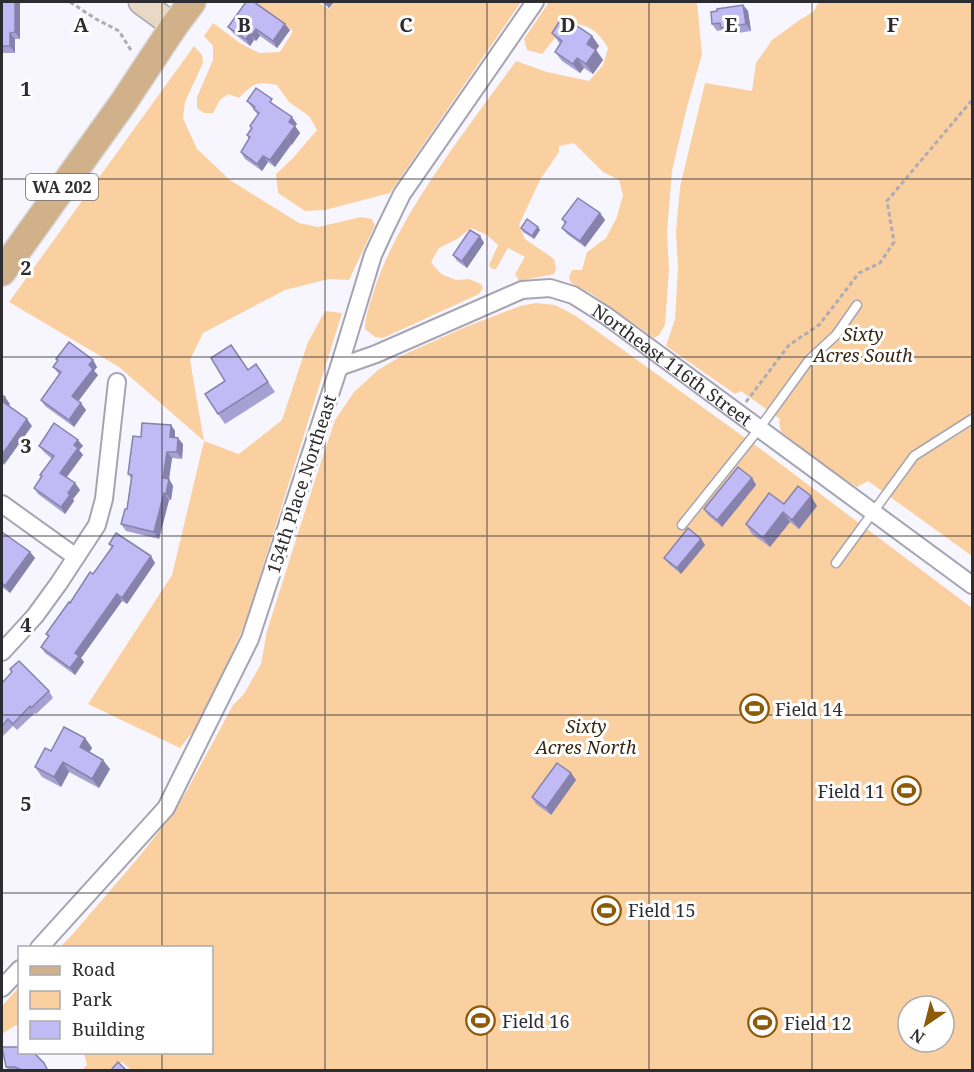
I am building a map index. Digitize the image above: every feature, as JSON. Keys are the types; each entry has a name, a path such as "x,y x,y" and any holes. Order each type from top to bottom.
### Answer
{"main road":[{"name":"WA 202","path":"2,272 192,2"}],"street":[{"path":"141,2 174,26"},
{"name":"154th Place Northeast","path":"41,946 166,808 250,639 373,255 394,209 402,194 535,2"},
{"name":"Northeast 116th Street","path":"339,367 376,354 522,290 550,288 573,296 605,315 972,585"},
{"path":"2,652 35,616 97,525 104,499 117,382"},
{"path":"2,504 76,557"},
{"path":"2,988 18,971"}],"lane":[{"path":"682,525 759,429 809,360 836,335 857,305"},
{"path":"836,563 914,456 972,418"}],"path":[{"path":"70,2 96,20 119,31 134,53"},
{"path":"738,413 789,345 819,325 859,273 880,263 894,242 887,201 972,100"}],"green space":[{"path":"254,2 318,2 329,9 335,2 521,2 390,193 325,210 305,211 278,193 276,174 317,130 309,116 289,102 277,85 256,84 239,98 228,94 220,100 213,113 204,113 197,108 197,97 213,60 213,46 204,36 213,23 240,43 259,53 280,52 293,31"},
{"path":"549,2 697,2 702,54 672,171 667,232 669,270 665,325 659,335 654,338 592,294 571,283 569,277 572,270 582,270 587,252 606,238 617,217 623,195 619,180 603,172 574,143 559,146 559,152 540,180 519,225 525,239 554,259 556,269 554,274 519,281 515,274 525,257 508,248 496,269 492,269 489,265 498,245 487,235 471,228 457,239 439,248 431,262 441,274 456,280 469,279 481,284 483,288 479,294 383,338 375,337 365,329 366,316 380,273 393,244 434,175 516,61 547,72 589,81 603,65 608,48 596,32 586,26 566,24 542,54 527,50 524,39"},
{"name":"Sixty Acres South","path":"819,2 972,2 972,556 868,481 857,487 827,468 781,432 780,419 741,391 735,394 666,346 675,319 678,268 676,232 680,187 705,83 752,91 756,63 772,40 813,12"},
{"path":"194,46 202,55 203,63 185,102 183,118 197,149 230,180 299,223 318,227 361,217 372,219 375,225 349,280 329,279 285,290 203,333 190,360 204,441 119,367 9,302"},
{"name":"Sixty Acres North","path":"536,303 555,305 576,316 762,450 972,608 972,1070 131,1070 122,1062 112,1070 82,1070 87,1065 84,1054 213,1054 213,946 61,946 168,820 185,794 233,705 244,694 261,664 267,631 335,420 354,392 378,370 403,355 520,306"},
{"path":"325,311 342,313 245,624 201,721 180,748 88,704 172,575 204,441 239,454 282,420 308,342"},
{"path":"18,988 18,1026 16,1025 2,1034 2,1006"}],"building":[{"path":"2,2 15,2 15,32 10,33 10,46 2,46"},
{"path":"246,2 254,2 285,24 273,41 256,29 246,39 228,27"},
{"path":"743,5 746,24 721,28 720,23 712,24 711,12"},
{"path":"561,19 572,26 574,24 592,36 587,44 596,50 586,64 577,58 573,64 555,52 562,41 552,33"},
{"path":"256,88 272,99 270,102 292,117 289,122 295,126 270,160 263,156 257,164 241,152 250,137 247,135 252,128 250,126 259,113 247,101"},
{"path":"578,198 600,213 580,241 562,228 566,222 562,219"},
{"path":"527,219 538,227 532,236 521,228"},
{"path":"470,230 480,236 462,261 453,255"},
{"path":"69,342 93,360 89,365 93,369 72,396 81,403 69,420 41,400 61,372 53,367"},
{"path":"231,345 248,370 256,364 268,382 218,414 205,394 225,381 211,358"},
{"path":"2,401 27,419 2,455"},
{"path":"54,423 78,440 74,445 78,448 60,473 75,483 61,507 34,488 42,476 40,475 54,456 39,446"},
{"path":"142,423 171,425 170,437 178,438 177,452 167,452 163,478 169,479 154,532 121,524 125,509 127,509 132,475 128,474 133,436 141,437"},
{"path":"738,467 752,478 717,520 704,509"},
{"path":"798,486 811,496 792,520 783,512 763,538 746,524 769,493 784,504"},
{"path":"688,528 701,539 677,568 664,558"},
{"path":"2,532 30,552 5,586 2,583"},
{"path":"116,533 151,556 122,598 117,594 75,653 79,656 70,668 41,647 49,636 46,634 90,572 93,574 113,546 109,544"},
{"path":"19,661 49,691 13,724 8,719 2,726 2,683 12,672 10,669"},
{"path":"64,727 85,738 80,747 103,760 92,779 63,762 54,777 35,767 45,748 51,751"},
{"path":"557,763 571,773 546,808 532,797"},
{"path":"2,1047 18,1047 18,1054 35,1054 48,1071 24,1071 15,1067 6,1067"},
{"path":"118,1062 127,1071 110,1071"}],"place":[{"name":"Field 14","path":"754,709"},
{"name":"Field 11","path":"906,791"},
{"name":"Field 15","path":"607,910"},
{"name":"Field 16","path":"481,1021"},
{"name":"Field 12","path":"763,1023"}]}
